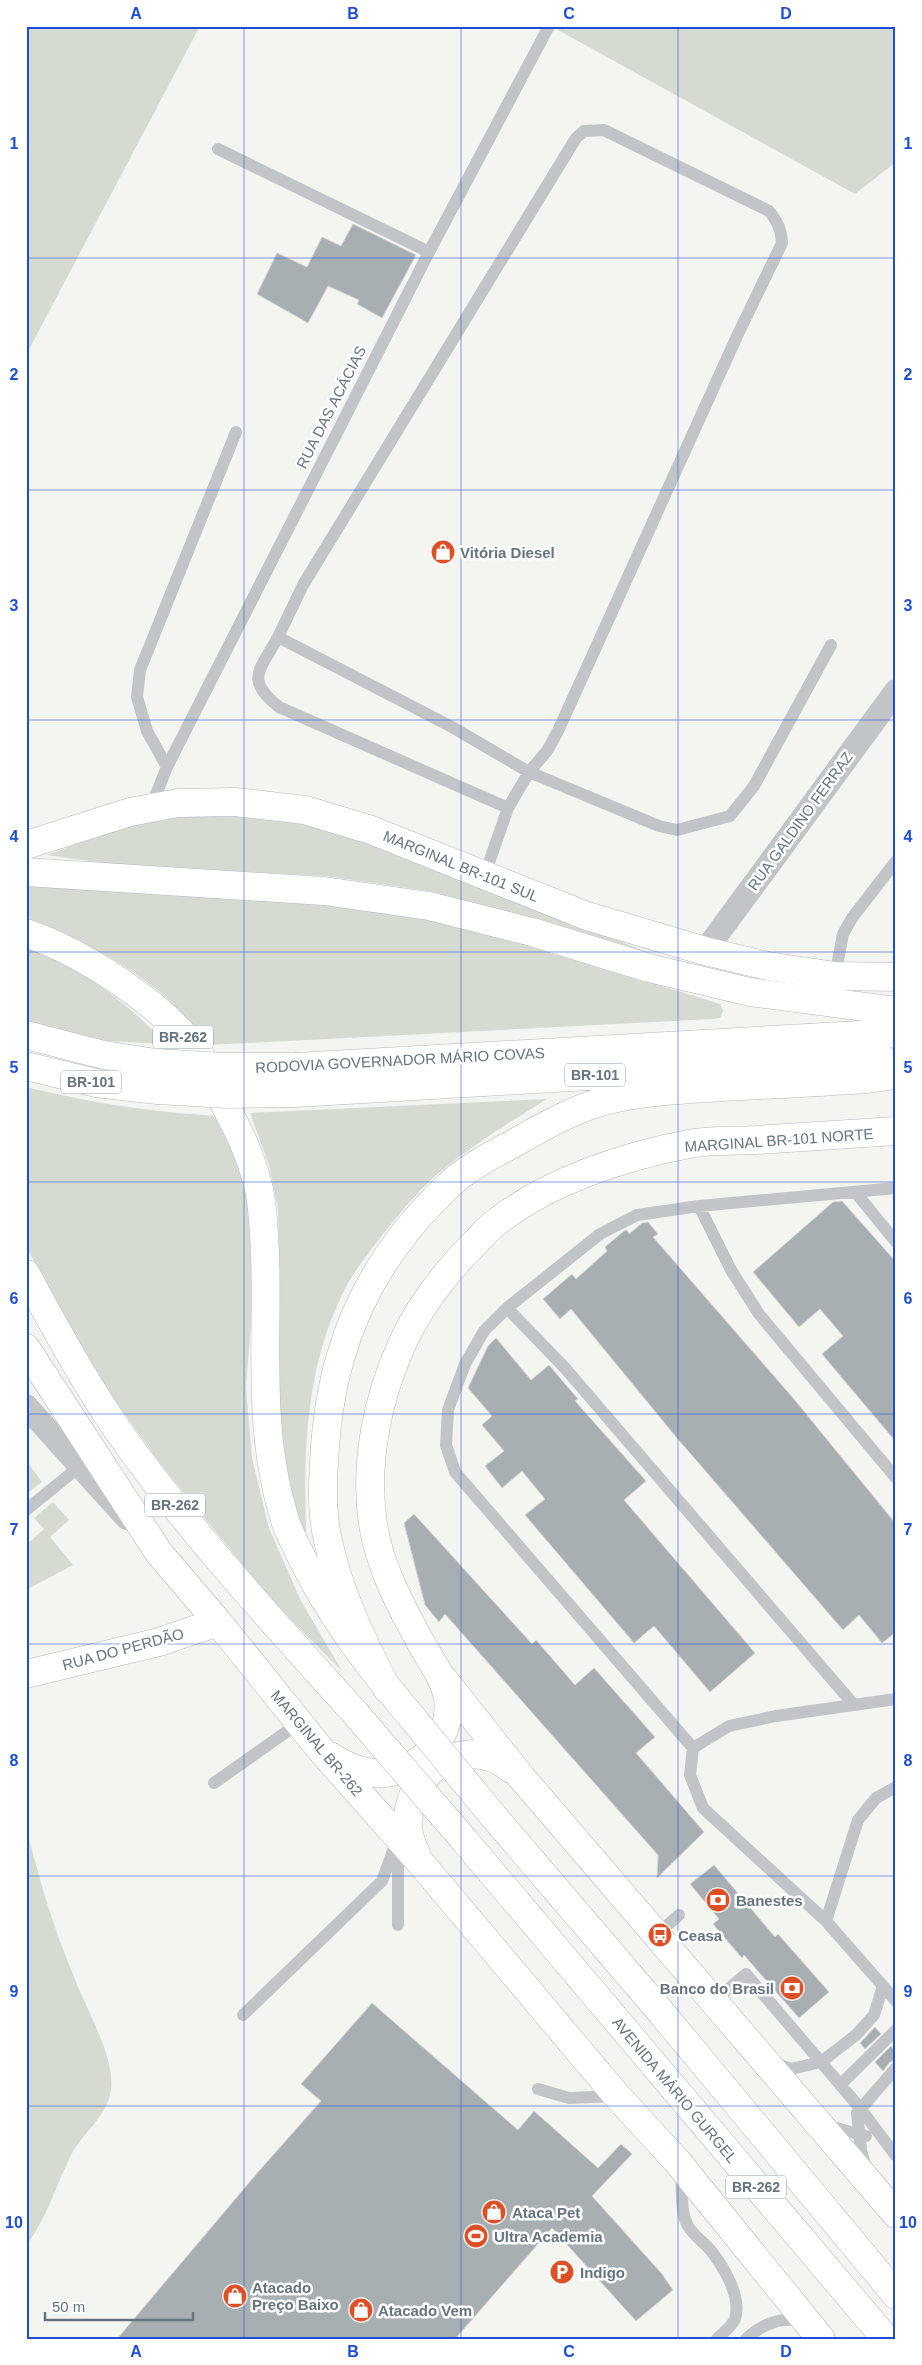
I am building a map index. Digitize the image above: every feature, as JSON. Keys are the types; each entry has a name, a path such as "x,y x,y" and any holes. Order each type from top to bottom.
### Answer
{"main road":[{"name":"MARGINAL BR-101 SUL","path":"26,845 151,807 178,803 235,802 305,810 371,830 587,916 705,951 768,966 836,976 896,977"},
{"path":"26,872 324,891 429,906 532,932 649,968 750,992 896,1011"},
{"name":"BR-262","path":"26,933 76,954 117,980 158,1011 197,1051 237,1129 254,1167 262,1208 266,1298 264,1379 268,1451 285,1521 314,1584 349,1638 388,1689 495,1818 660,2011 896,2295"},
{"name":"RODOVIA GOVERNADOR MÁRIO COVAS","path":"26,1066 96,1083 158,1090 228,1094 295,1080 896,1034"},
{"name":"RODOVIA GOVERNADOR MÁRIO COVAS","path":"26,1035 104,1055 156,1063 223,1067 295,1080 896,1058"},
{"path":"388,1689 361,1639 343,1596 327,1534 323,1476 326,1428 343,1345 359,1303 390,1253 448,1186 496,1153 554,1120 595,1104 659,1091 867,1079 896,1075"},
{"name":"MARGINAL BR-101 NORTE","path":"429,1659 380,1554 372,1516 370,1486 372,1446 391,1368 422,1306 449,1268 497,1221 555,1185 616,1163 690,1144 896,1131"},
{"name":"AVENIDA MÁRIO GURGEL","path":"26,1274 56,1331 99,1402 148,1473 264,1612 356,1714 465,1841 886,2339"},
{"name":"MARGINAL BR-262","path":"26,1348 159,1553 218,1622 321,1750 420,1862"},
{"name":"RUA DO PERDÃO","path":"26,1674 159,1642 218,1622"},
{"path":"321,1750 339,1762 376,1773 396,1772 409,1767 431,1752 442,1735 448,1715 448,1696 440,1677 429,1659"},
{"path":"429,1659 450,1689 522,1778 896,2214"},
{"path":"420,1862 410,1842 406,1819 410,1797 422,1778 440,1763 461,1756 483,1756 505,1764 522,1778"},
{"name":"BR-262","path":"420,1862 617,2096 676,2160 815,2330"}],"street":[{"name":"RUA GALDINO FERRAZ","path":"705,951 896,691"},
{"path":"30,1414 159,1553"}],"lane":[{"name":"RUA DAS ACÁCIAS","path":"151,807 168,767 429,252 549,26"},
{"path":"485,874 508,808 529,772 547,751 558,731 738,334 782,243 782,233 778,222 769,211 604,130 584,130 576,138 302,585 278,638 258,674 257,684 263,695 279,707 508,808"},
{"path":"218,149 429,252"},
{"path":"168,767 147,731 137,697 140,670 236,432"},
{"path":"278,638 452,727 529,772 677,830 730,816 754,786 831,646"},
{"path":"836,976 843,934 852,918 896,861"},
{"path":"896,1188 699,1206 637,1215 600,1234 507,1308 484,1331 465,1364 448,1410 446,1445 455,1472 693,1748 690,1775 703,1808 826,1921 896,2001"},
{"path":"856,1193 896,1242"},
{"path":"699,1206 732,1270 759,1314 896,1478"},
{"path":"507,1308 565,1368 854,1705"},
{"path":"26,1510 79,1467"},
{"path":"693,1748 729,1726 776,1716 896,1700"},
{"path":"214,1783 299,1723"},
{"path":"826,1921 858,1820 876,1798 896,1787"},
{"path":"398,1837 398,1925"},
{"path":"243,2015 382,1881 398,1837"},
{"path":"656,1935 679,1914"},
{"path":"713,2002 746,1974 860,2108 896,2156"},
{"path":"762,2058 791,2069 821,2062 856,2035 874,2015 883,1986"},
{"path":"840,2085 896,2030"},
{"path":"871,2185 861,2150 857,2113 896,2068"},
{"path":"538,2088 569,2098 617,2096"},
{"path":"818,2123 883,2141"},
{"path":"676,2160 683,2187 681,2207 688,2227 712,2252 728,2276 736,2306 734,2319 717,2339"},
{"path":"746,2339 770,2322 780,2319 815,2330"}],"shaded area":[{"path":"26,26 200,26 26,355"},
{"path":"560,26 896,26 896,162 855,194 558,30"},
{"path":"235,813 300,823 364,840 657,956 534,919 429,891 325,876 118,865 47,855 133,823 173,816"},
{"path":"26,885 323,902 425,918 529,945 720,1004 723,1011 720,1018 713,1019 209,1045 171,1002 121,964 84,944 26,918"},
{"path":"26,947 65,965 102,987 151,1028 166,1044 106,1041 26,1021"},
{"path":"26,1087 122,1106 218,1116 244,1172 250,1212 253,1299 246,1387 252,1458 269,1528 301,1601 342,1671 274,1603 162,1466 111,1395 68,1326 26,1246"},
{"path":"547,1099 479,1142 434,1178 412,1199 387,1229 346,1286 329,1325 320,1356 308,1420 305,1485 307,1550 279,1452 277,1381 280,1301 278,1209 269,1165 250,1113"},
{"path":"28,1463 42,1482 26,1494 26,1464"},
{"path":"53,1502 69,1520 50,1537 73,1565 26,1590 26,1545 44,1529 34,1518"},
{"path":"26,1830 44,1894 60,1940 79,1989 100,2035 110,2067 111,2082 110,2095 103,2112 71,2155 46,2213 26,2246"}],"building":[{"path":"353,224 416,255 382,318 357,304 359,300 328,286 308,323 257,294 277,253 307,267 322,237 341,246"},
{"path":"842,1201 896,1262 896,1442 822,1354 843,1336 820,1309 799,1327 753,1272 833,1202"},
{"path":"648,1222 658,1234 653,1237 793,1398 896,1524 896,1632 882,1643 859,1615 843,1630 677,1438 571,1309 560,1319 543,1299 572,1274 576,1279 607,1251 605,1247 624,1231 627,1230 629,1234 642,1223"},
{"path":"496,1338 531,1380 549,1365 578,1399 575,1401 646,1481 624,1500 755,1653 710,1692 654,1626 634,1643 525,1515 545,1499 522,1471 502,1488 485,1466 504,1451 482,1425 492,1416 468,1388 488,1346"},
{"path":"414,1514 532,1644 536,1640 575,1685 594,1668 655,1737 636,1753 704,1832 657,1878 658,1855 445,1614 439,1622 425,1605 404,1523"},
{"path":"714,1865 775,1937 778,1934 829,1992 799,2018 744,1955 742,1958 713,1924 719,1919 690,1884"},
{"path":"372,2003 518,2130 534,2111 598,2168 621,2144 632,2154 592,2196 662,2274 673,2290 636,2321 552,2228 455,2339 117,2339 259,2171 321,2101 301,2084"},
{"path":"875,2027 881,2034 865,2049 860,2043"},
{"path":"891,2046 896,2052 896,2060 890,2062 883,2071 875,2062"}],"place":[{"name":"Vitória Diesel","path":"443,552"},
{"name":"Banestes","path":"718,1900"},
{"name":"Ceasa","path":"660,1935"},
{"name":"Banco do Brasil","path":"792,1988"},
{"name":"Ataca Pet","path":"494,2212"},
{"name":"Ultra Academia","path":"476,2236"},
{"name":"Indigo","path":"562,2272"},
{"name":"Atacado Preço Baixo","path":"235,2296"},
{"name":"Atacado Vem","path":"361,2310"}]}
